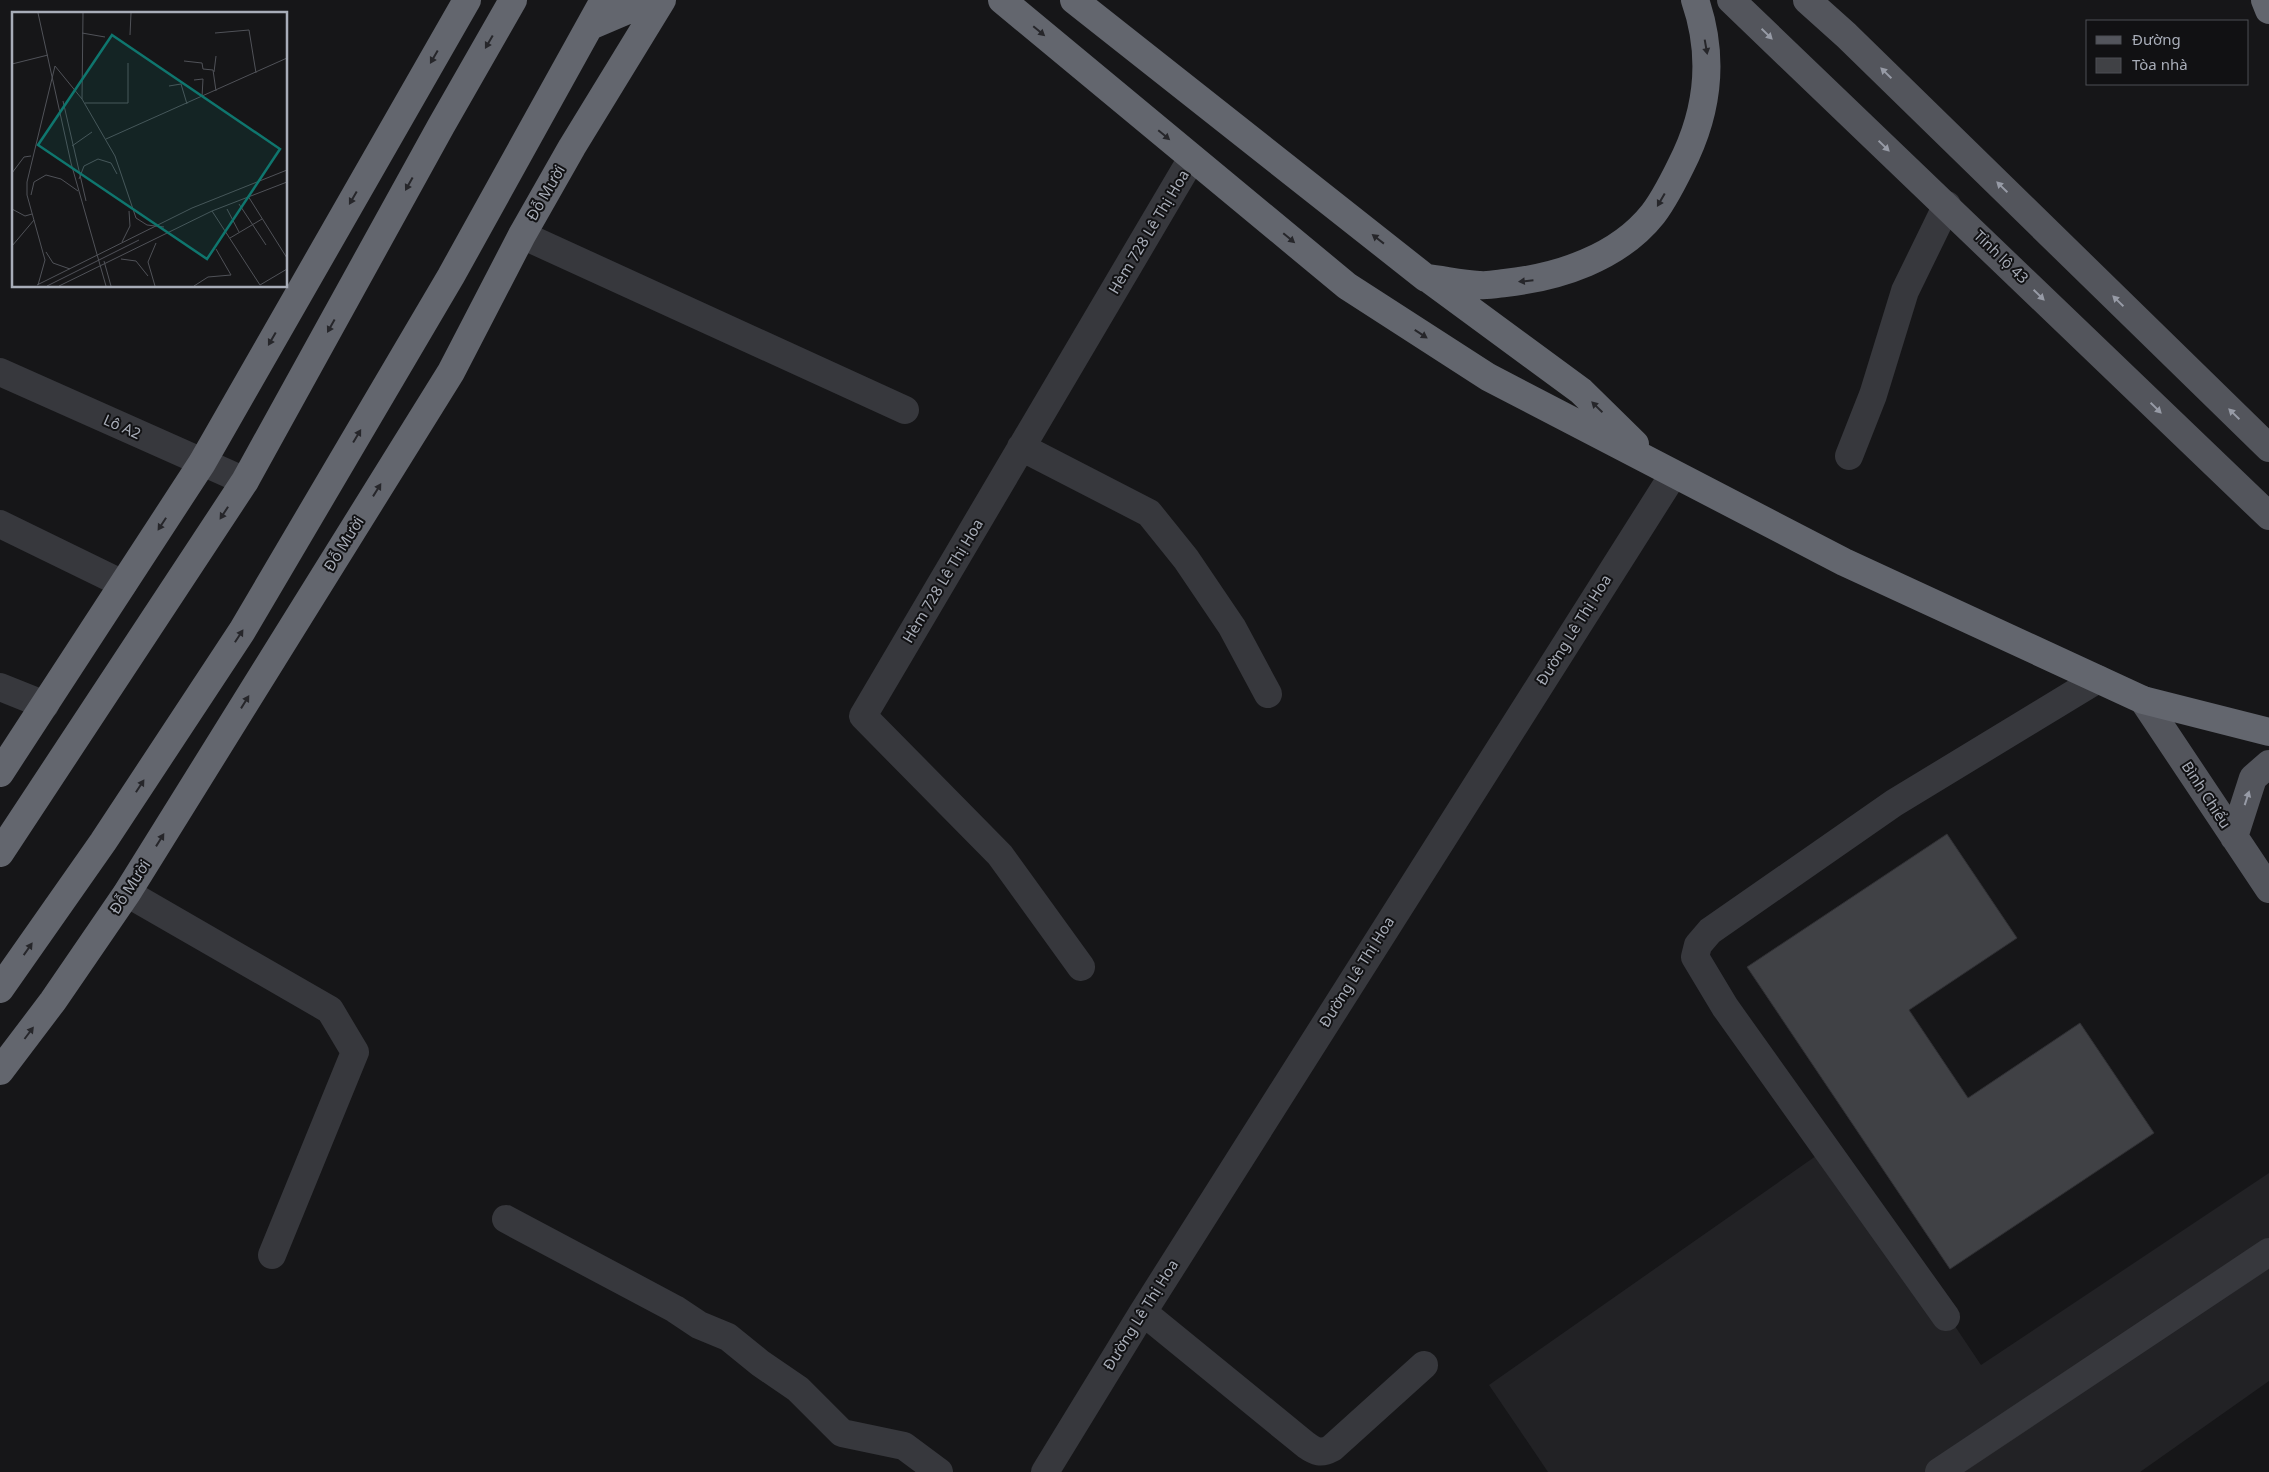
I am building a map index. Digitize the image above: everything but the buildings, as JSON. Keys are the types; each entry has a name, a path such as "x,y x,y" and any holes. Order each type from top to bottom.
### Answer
{"highway":[{"path":"0,773 202,463 467,0"},
{"path":"4,842 245,481 436,134 513,0"},
{"path":"0,989 103,842 242,631 451,276 604,0"},
{"path":"590,26 651,0"},
{"name":"Đỗ Mười","path":"0,1072 54,1001 127,893 451,372 522,234 572,147 662,0"},
{"path":"1002,0 1347,286 1488,377 1844,562 2143,700 2269,732"},
{"path":"1074,0 1426,278 1581,391 1665,470"},
{"path":"1426,278 1480,286 1538,280 1591,262 1624,242 1653,214 1681,167 1699,122 1708,54 1695,0"},
{"path":"2265,0 2269,10"}],"main road":[{"name":"Tỉnh lộ 43","path":"1731,0 2269,516"},
{"path":"1807,0 1853,41 2269,448"},
{"name":"Bình Chiểu","path":"2143,700 2269,889"},
{"path":"2234,837 2253,778 2269,764"}],"street":[{"name":"Hèm 728 Lê Thị Hoa","path":"1080,967 1000,856 863,716 1192,158"},
{"path":"1849,456 1873,395 1906,292 1946,205"},
{"path":"522,234 905,410"},
{"name":"Lô A2","path":"0,372 245,481"},
{"path":"1021,447 1149,513 1186,559 1232,627 1268,694"},
{"name":"Đường Lê Thị Hoa","path":"1053,1469 1143,1312 1665,470"},
{"path":"0,524 123,584"},
{"path":"1946,1317 1725,1007 1695,957 1698,945 1710,931 1894,803 2098,679"},
{"path":"0,687 45,705"},
{"path":"127,893 330,1010 355,1052 272,1255"},
{"path":"506,1219 675,1309 699,1325 728,1337 760,1363 798,1389 842,1433 904,1446 940,1472"},
{"path":"1939,1472 2269,1252"},
{"path":"1143,1312 1306,1445 1323,1453 1332,1448 1424,1365"}],"shaded area":[{"path":"1833,1144 1981,1365 2269,1173 2269,1381 2140,1472 1548,1472 1489,1385"}]}
